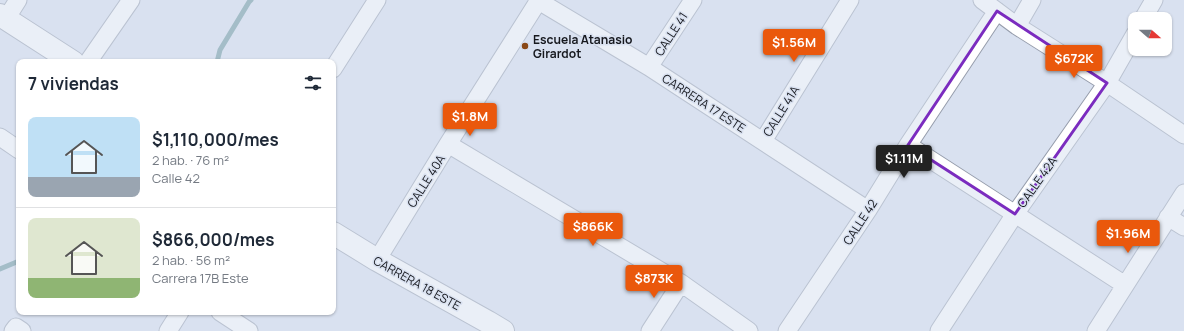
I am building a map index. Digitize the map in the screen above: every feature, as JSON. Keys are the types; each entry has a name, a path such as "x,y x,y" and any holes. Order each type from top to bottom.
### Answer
{"street":[{"path":"18,0 3,17 68,59"},
{"path":"90,59 131,0"},
{"path":"336,64 376,0"},
{"name":"CARRERA 17 ESTE","path":"538,0 650,67 868,210"},
{"name":"CALLE 40A","path":"377,260 538,0"},
{"name":"CALLE 41","path":"650,67 693,0"},
{"name":"CALLE 41A","path":"763,141 850,0"},
{"path":"982,0 1017,26 1184,134"},
{"path":"1017,26 1032,0"},
{"path":"1147,12 1154,0"},
{"name":"CALLE 42","path":"787,331 868,210 908,145 997,11"},
{"name":"CALLE 42A","path":"939,331 1014,214 1107,83 1128,46"},
{"path":"0,137 16,148"},
{"path":"448,144 681,283 749,331"},
{"path":"908,145 1125,285"},
{"path":"1099,330 1125,285 1184,193"},
{"path":"1168,217 1184,227"},
{"name":"CARRERA 18 ESTE","path":"336,235 491,328"},
{"path":"650,331 681,283"},
{"path":"168,331 178,315"},
{"path":"225,315 249,331"}],"highlighted area":[{"path":"997,11 1107,83 1015,214 908,145"}],"waterway":[{"path":"218,59 220,50 251,0"},
{"path":"0,269 16,262"}],"place":[{"name":"Escuela Atanasio Girardot","path":"525,46"}]}
